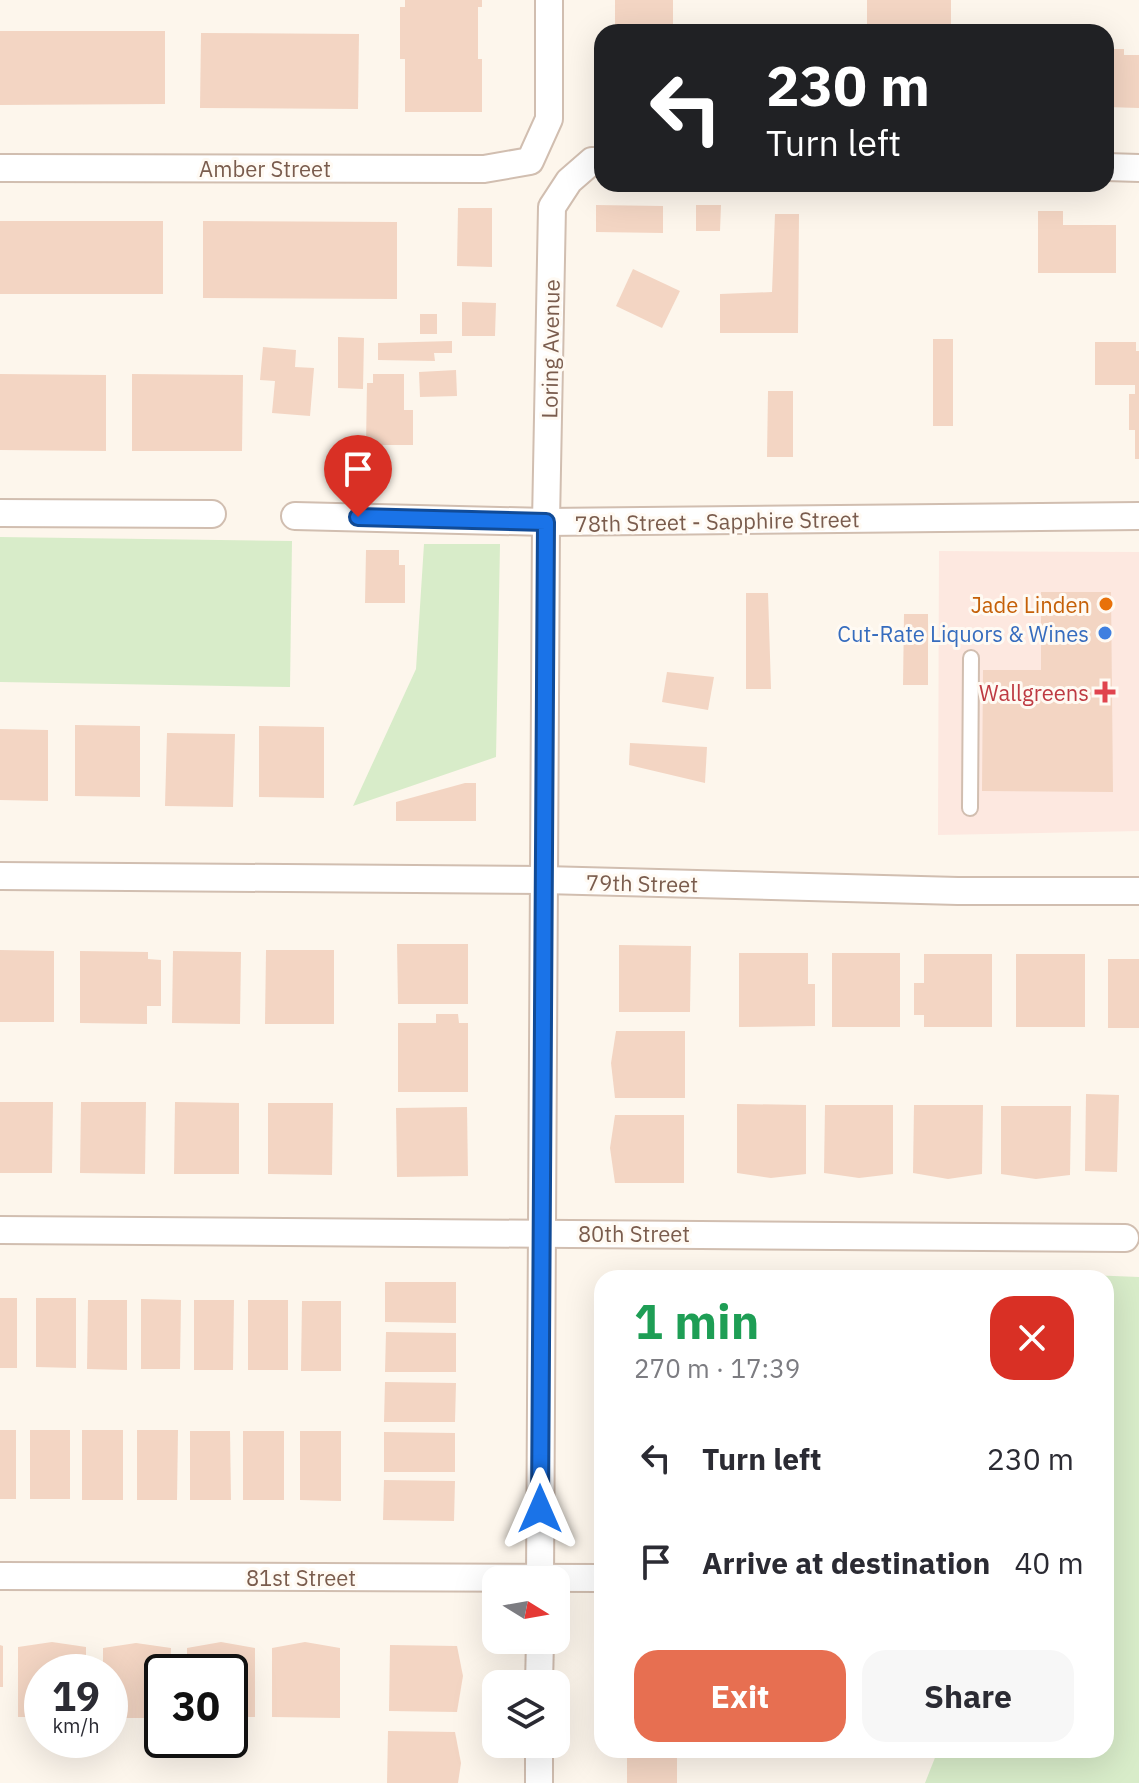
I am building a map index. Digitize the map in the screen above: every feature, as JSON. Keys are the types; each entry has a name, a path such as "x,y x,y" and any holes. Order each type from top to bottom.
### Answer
{"street":[{"name":"Amber Street","path":"0,168 484,169 530,161 549,119 549,0"},
{"name":"Loring Avenue","path":"540,1566 546,522 552,207 569,181 594,161"},
{"path":"1114,167 1139,168"},
{"path":"0,513 212,514"},
{"name":"78th Street - Sapphire Street","path":"295,516 546,522 1139,516"},
{"name":"79th Street","path":"0,876 544,880 958,891 1139,891"},
{"name":"80th Street","path":"0,1230 1125,1238"},
{"name":"81st Street","path":"0,1576 482,1579"},
{"name":"81st Street","path":"570,1579 594,1578"},
{"path":"539,1758 539,1783"}],"lane":[{"path":"970,808 971,658"}],"shaded area":[{"path":"939,551 1139,552 1139,831 938,835"}],"green space":[{"path":"0,537 292,541 290,687 0,682"},
{"path":"424,544 500,544 496,757 353,806 416,669"},
{"path":"1114,1276 1139,1277 1139,1783 925,1783 935,1758 1114,1758"}],"building":[{"path":"405,0 482,0 482,7 478,7 478,59 482,59 482,112 405,112 405,59 400,59 400,7 405,7"},
{"path":"615,0 673,0 673,24 615,24"},
{"path":"867,0 951,0 951,24 867,24"},
{"path":"0,31 165,31 165,104 0,105"},
{"path":"201,33 359,34 358,109 200,108"},
{"path":"1114,49 1124,49 1124,55 1139,55 1139,108 1114,107"},
{"path":"596,205 663,206 663,233 596,232"},
{"path":"696,205 721,205 720,231 696,231"},
{"path":"458,208 492,208 492,267 457,266"},
{"path":"1038,211 1063,211 1063,225 1116,225 1116,273 1038,273"},
{"path":"775,214 799,214 798,333 720,333 720,294 772,292"},
{"path":"0,221 163,221 163,294 0,294"},
{"path":"203,221 397,222 397,299 203,298"},
{"path":"633,269 680,291 662,328 616,306"},
{"path":"462,302 496,303 495,336 462,336"},
{"path":"420,314 437,314 437,334 420,334"},
{"path":"338,337 364,338 363,389 338,388"},
{"path":"933,339 953,339 953,426 933,426"},
{"path":"452,341 452,353 434,353 435,361 378,360 378,343"},
{"path":"1095,342 1136,342 1136,351 1139,351 1139,459 1135,459 1135,430 1129,430 1129,394 1135,394 1135,385 1095,385"},
{"path":"263,347 296,350 295,367 314,368 310,416 272,413 275,381 260,380"},
{"path":"456,370 457,396 420,397 419,372"},
{"path":"0,374 106,375 106,451 0,450"},
{"path":"132,374 243,375 242,451 132,451"},
{"path":"373,374 404,374 404,410 413,410 413,445 366,445 367,383 373,383"},
{"path":"768,391 793,391 793,457 767,457"},
{"path":"366,550 399,550 399,565 405,565 405,603 365,603"},
{"path":"1041,592 1111,592 1113,792 982,791 983,670 1041,670"},
{"path":"746,593 768,593 771,689 746,689"},
{"path":"904,614 928,614 928,685 903,685"},
{"path":"667,672 714,677 708,710 662,702"},
{"path":"75,725 140,726 140,797 75,796"},
{"path":"259,726 324,727 324,798 259,797"},
{"path":"0,729 48,730 48,801 0,800"},
{"path":"167,733 235,734 233,807 165,806"},
{"path":"630,743 707,747 705,783 629,765"},
{"path":"465,783 476,783 476,821 396,821 396,802"},
{"path":"397,944 468,944 468,1004 398,1004"},
{"path":"619,945 691,946 690,1012 619,1012"},
{"path":"0,950 54,951 54,1022 0,1022"},
{"path":"266,950 334,950 334,1024 265,1024"},
{"path":"80,951 148,952 148,959 161,960 161,1006 147,1006 147,1024 80,1023"},
{"path":"173,951 241,952 240,1024 172,1023"},
{"path":"739,953 808,953 808,984 815,984 815,1026 739,1027"},
{"path":"832,953 900,953 900,1027 832,1027"},
{"path":"924,954 992,954 992,1027 924,1027 924,1015 914,1015 914,983 924,983"},
{"path":"1016,954 1085,954 1085,1027 1016,1027"},
{"path":"1108,959 1139,959 1139,1028 1108,1028"},
{"path":"436,1014 458,1014 459,1023 468,1023 468,1092 398,1092 398,1023 436,1023"},
{"path":"616,1031 685,1031 685,1098 615,1098 611,1063"},
{"path":"1086,1094 1119,1095 1117,1172 1085,1171"},
{"path":"0,1102 53,1102 52,1173 0,1173"},
{"path":"81,1102 146,1102 145,1174 80,1173"},
{"path":"175,1102 239,1103 239,1174 174,1174"},
{"path":"268,1103 333,1103 332,1175 268,1174"},
{"path":"737,1104 806,1105 806,1174 771,1178 737,1173"},
{"path":"825,1105 893,1105 893,1174 859,1178 824,1173"},
{"path":"914,1105 983,1105 982,1174 948,1179 913,1173"},
{"path":"1001,1106 1071,1106 1070,1175 1036,1179 1001,1174"},
{"path":"467,1107 468,1176 397,1177 396,1108"},
{"path":"615,1115 684,1115 684,1183 615,1183 610,1148"},
{"path":"385,1282 456,1282 456,1323 385,1322"},
{"path":"0,1298 17,1298 17,1368 0,1368"},
{"path":"36,1298 76,1298 76,1368 36,1367"},
{"path":"141,1299 181,1300 180,1369 141,1369"},
{"path":"88,1300 127,1300 127,1370 87,1369"},
{"path":"194,1300 234,1300 233,1370 194,1370"},
{"path":"248,1300 288,1300 288,1370 248,1370"},
{"path":"302,1301 341,1301 341,1371 301,1371"},
{"path":"386,1332 456,1333 456,1372 385,1372"},
{"path":"385,1382 456,1383 455,1422 384,1422"},
{"path":"0,1430 16,1430 16,1499 0,1499"},
{"path":"30,1430 70,1430 70,1499 30,1499"},
{"path":"82,1430 123,1430 123,1500 82,1500"},
{"path":"137,1430 178,1430 177,1500 137,1500"},
{"path":"190,1431 230,1431 231,1500 190,1500"},
{"path":"243,1431 284,1431 284,1500 243,1500"},
{"path":"300,1431 341,1431 341,1501 300,1500"},
{"path":"384,1432 455,1433 455,1472 384,1472"},
{"path":"384,1480 455,1481 454,1521 383,1520"},
{"path":"52,1642 86,1647 86,1654 24,1654 24,1717 18,1717 18,1647"},
{"path":"221,1642 255,1648 255,1717 248,1717 248,1654 187,1654 187,1648"},
{"path":"305,1642 340,1648 340,1718 272,1717 272,1648"},
{"path":"136,1643 171,1648 171,1654 144,1654 144,1718 128,1718 128,1654 103,1654 103,1648"},
{"path":"0,1645 3,1646 3,1687 0,1687"},
{"path":"390,1645 457,1646 463,1676 457,1712 389,1711"},
{"path":"388,1731 455,1732 461,1763 458,1783 387,1783"},
{"path":"627,1758 677,1758 677,1783 627,1783"}],"place":[{"name":"Jade Linden","path":"1106,604"},
{"name":"Cut-Rate Liquors & Wines","path":"1105,633"},
{"name":"Wallgreens","path":"1105,692"}],"route":[{"path":"358,517 546,522 540,1509"}]}
